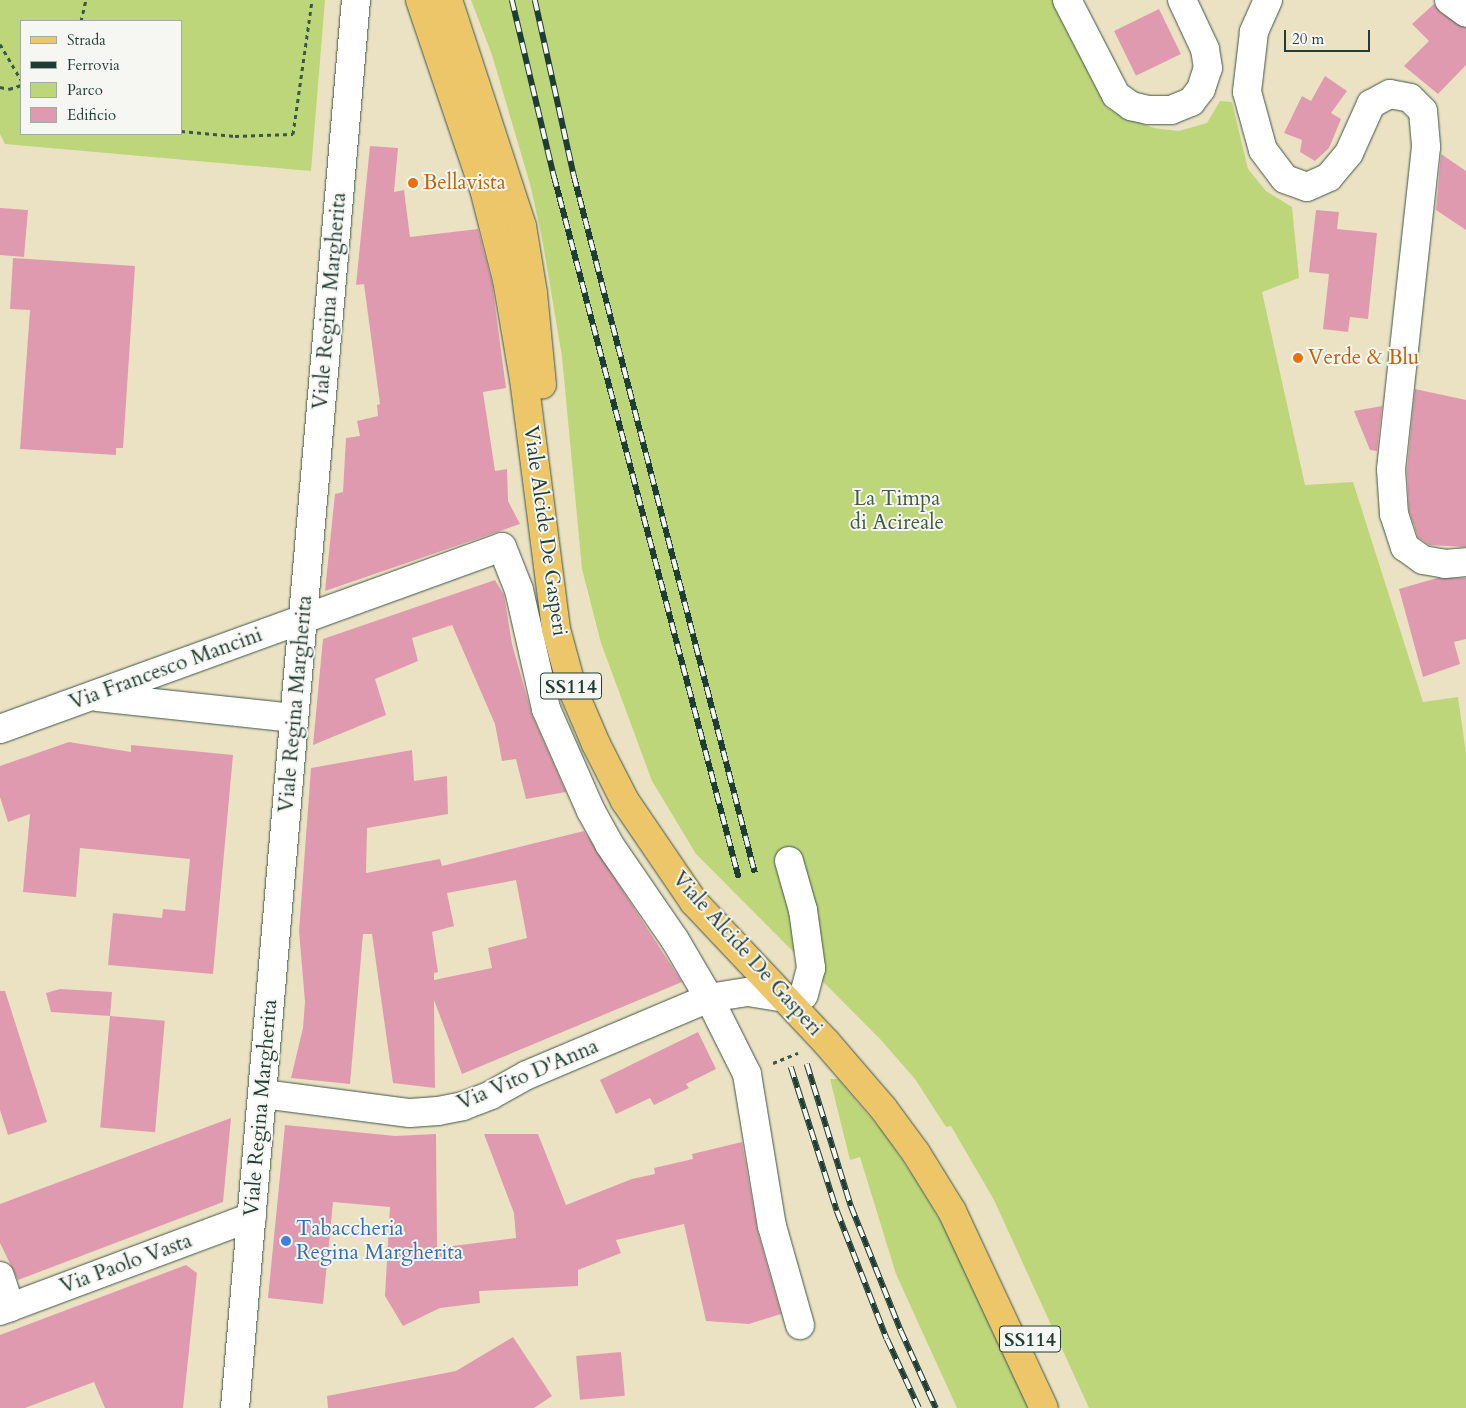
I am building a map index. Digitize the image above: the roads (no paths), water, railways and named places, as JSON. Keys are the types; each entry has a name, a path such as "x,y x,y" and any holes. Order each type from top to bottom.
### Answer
{"main road":[{"name":"Viale Alcide De Gasperi","path":"420,0 484,189 507,280 524,379 550,591 572,688 625,801 694,902 894,1096 929,1144 965,1200 986,1265 1044,1408"},
{"name":"Viale Alcide De Gasperi","path":"448,0 522,226 533,293 565,587 589,681 610,737 638,792 677,854 704,890 794,997 826,1042 883,1108 916,1153 986,1265 1062,1408"}],"street":[{"name":"Viale Regina Margherita","path":"235,1408 356,0"},
{"path":"433,0 492,169 522,226"},
{"path":"1067,0 1116,96 1131,106 1149,110 1171,110 1191,102 1201,88 1208,68 1206,49 1182,0"},
{"path":"1268,0 1254,32 1248,92 1263,150 1284,179 1307,187 1328,177 1349,153 1371,104 1390,94 1410,98 1423,110 1426,147 1391,469 1394,514 1405,547 1423,560 1445,564 1466,562"},
{"path":"1449,0 1466,13"},
{"name":"Via Francesco Mancini","path":"0,729 502,547"},
{"name":"Viale Alcide De Gasperi","path":"502,547 519,590 546,709 591,811 709,998 747,1074 772,1226 800,1325"},
{"path":"89,697 294,718"},
{"path":"789,862 802,910 811,968 794,997"},
{"name":"Via Vito D'Anna","path":"262,1094 410,1113 464,1106 527,1075 709,998 748,992 794,997"},
{"name":"Via Paolo Vasta","path":"5,1309 252,1217"},
{"path":"0,1276 5,1309"}],"railway":[{"path":"512,0 554,176 739,878"},
{"path":"535,0 574,176 755,873"},
{"path":"807,1064 851,1206 901,1331 936,1408"},
{"path":"791,1067 837,1211 887,1339 919,1408"}],"place":[{"name":"Bellavista","path":"413,183"},
{"name":"Verde & Blu","path":"1298,358"},
{"name":"Tabaccheria Regina Margherita","path":"286,1241"}],"park label":[{"name":"La Timpa di Acireale","path":"897,511"}]}
